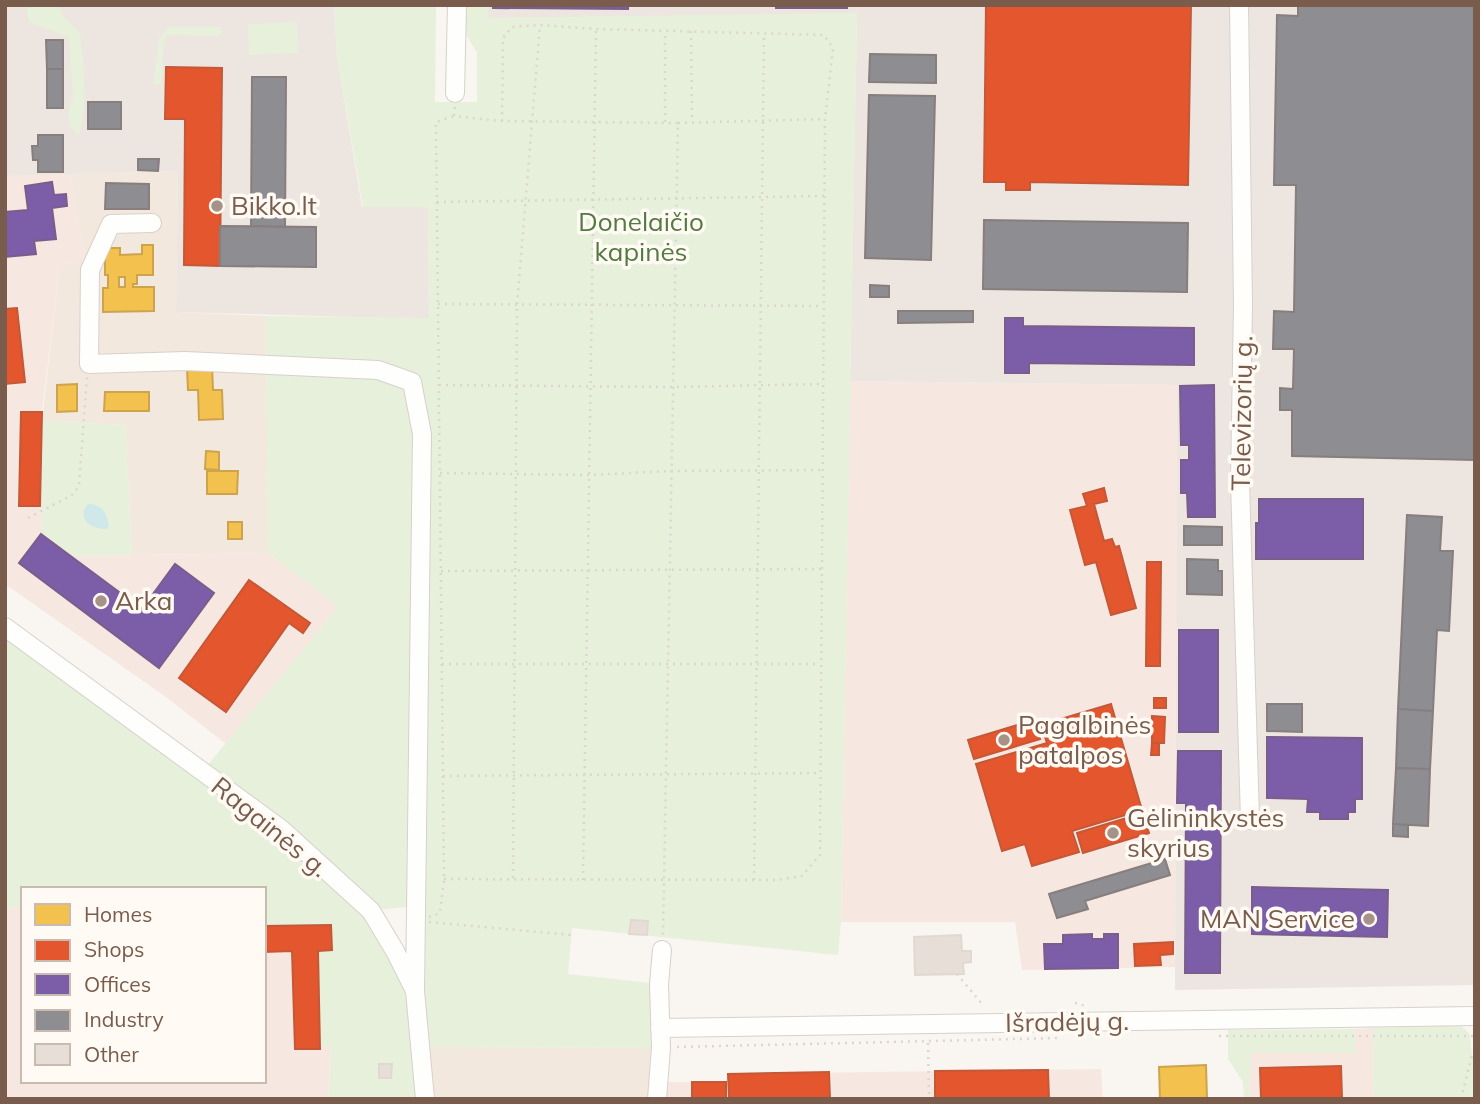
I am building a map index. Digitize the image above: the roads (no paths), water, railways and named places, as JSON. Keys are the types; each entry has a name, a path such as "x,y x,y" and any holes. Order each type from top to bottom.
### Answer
{"street":[{"name":"Televizorių g.","path":"1239,5 1243,305 1240,481 1250,820"},
{"path":"455,93 457,6"},
{"path":"152,223 111,224 103,240 90,270 89,364 185,361 378,369 412,382 422,434 415,991"},
{"name":"Ragainės g.","path":"5,627 281,829 370,911 395,951 415,991 425,1099"},
{"path":"657,1099 661,1048 659,984 662,950"},
{"name":"Išradėjų g.","path":"660,1028 1475,1016"}],"water":[{"path":"88,504 97,505 103,510 109,526 107,529 96,528 84,519 84,509"}],"place":[{"name":"Bikko.lt","path":"217,206"},
{"name":"Arka","path":"101,601"},
{"name":"Pagalbinės patalpos","path":"1004,740"},
{"name":"Gėlininkystės skyrius","path":"1113,833"},
{"name":"MAN Service","path":"1369,919"}],"park label":[{"name":"Donelaičio kapinės","path":"641,237"}]}
